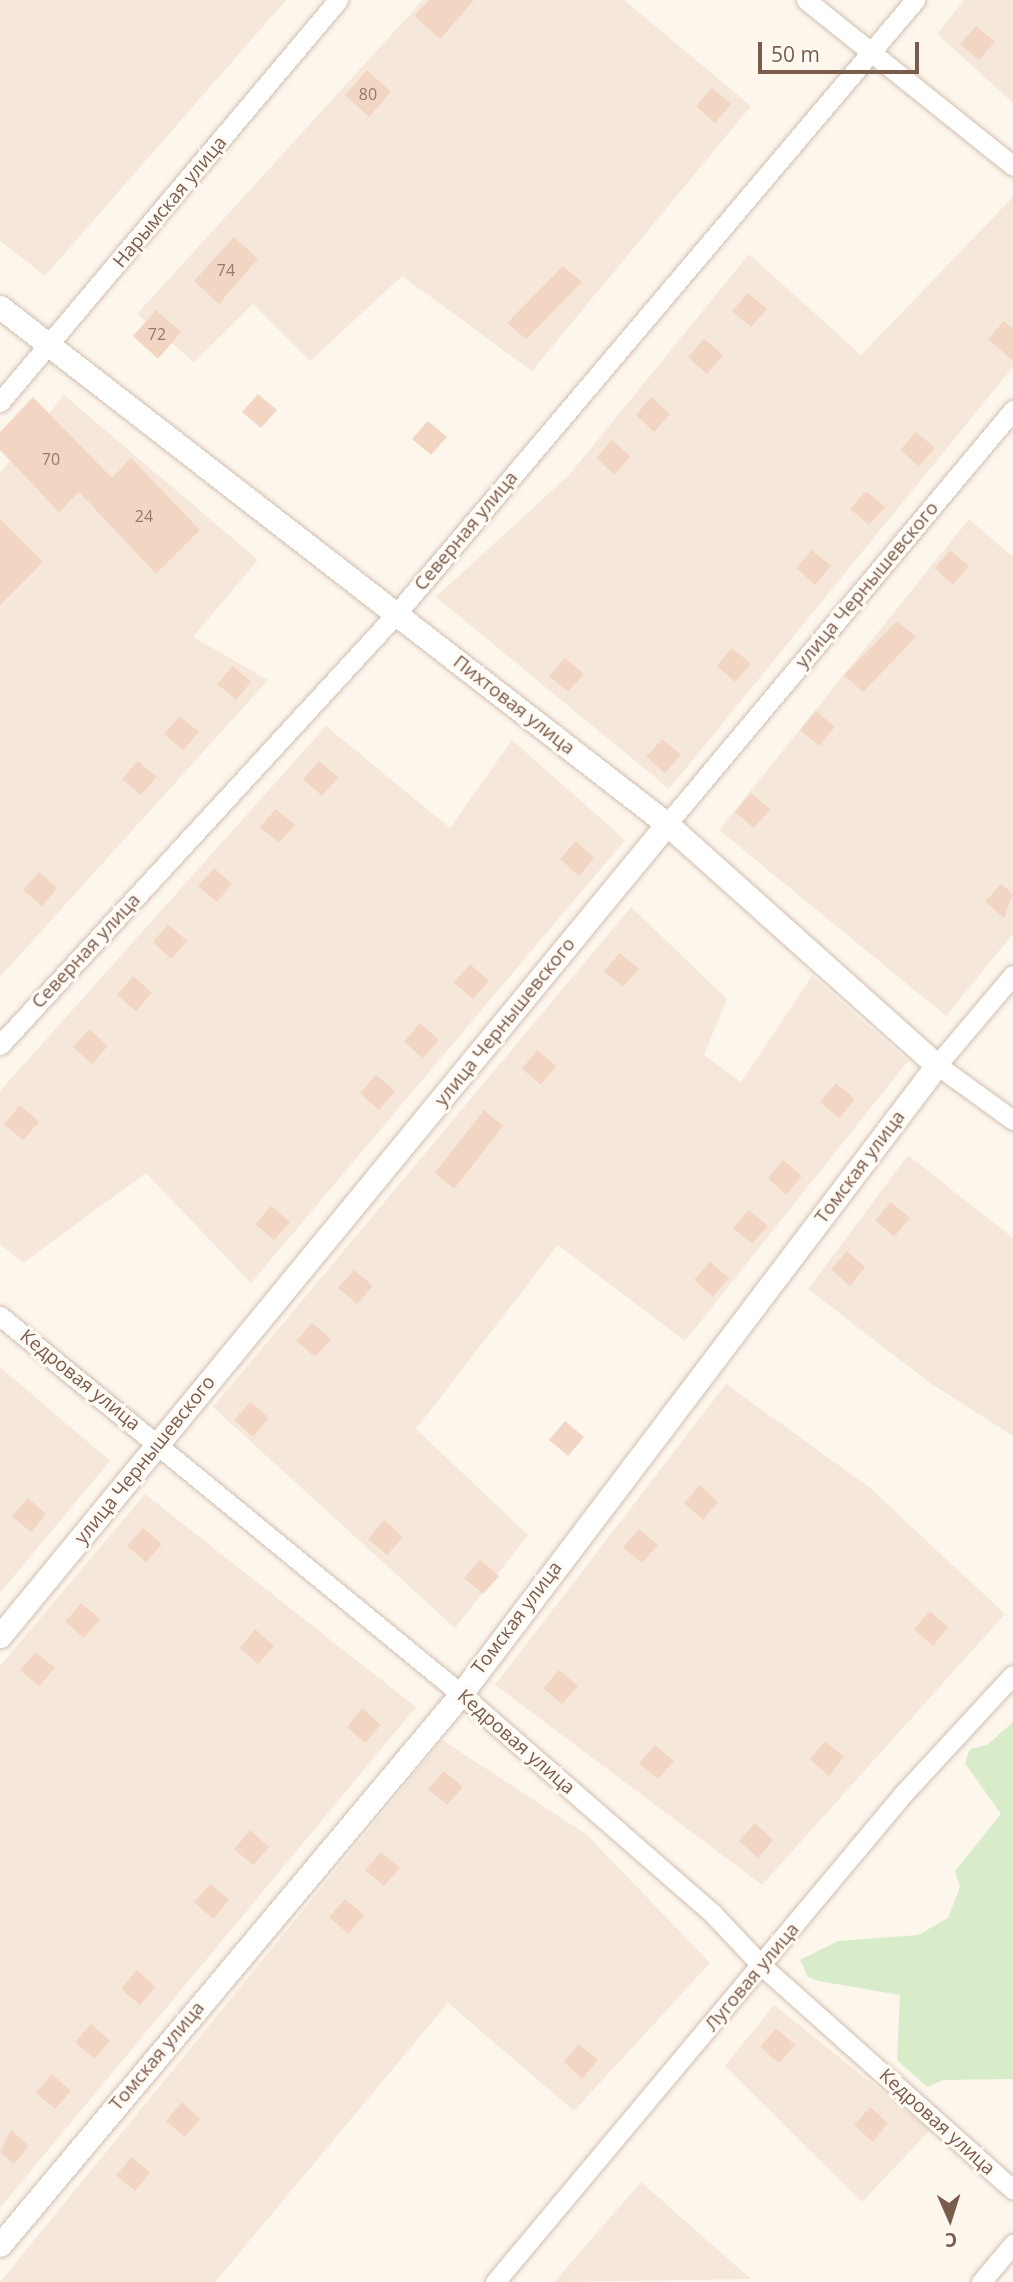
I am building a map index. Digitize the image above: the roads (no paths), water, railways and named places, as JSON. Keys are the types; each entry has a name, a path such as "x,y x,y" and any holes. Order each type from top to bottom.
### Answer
{"street":[{"name":"Нарымская улица","path":"0,402 338,0"},
{"path":"806,0 868,53 1013,166"},
{"name":"Северная улица","path":"0,1045 397,613 915,0"},
{"name":"Пихтовая улица","path":"0,307 48,348 397,613 667,824 937,1065 1013,1120"},
{"name":"улица Чернышевского","path":"0,1636 667,824 1013,410"},
{"name":"Томская улица","path":"0,2245 461,1693 937,1065 1013,975"},
{"name":"Кедровая улица","path":"0,1316 461,1693 713,1914 762,1966 1013,2190"},
{"name":"Луговая улица","path":"495,2282 762,1966 903,1794 1013,1675"},
{"path":"981,2282 1013,2244"}]}
